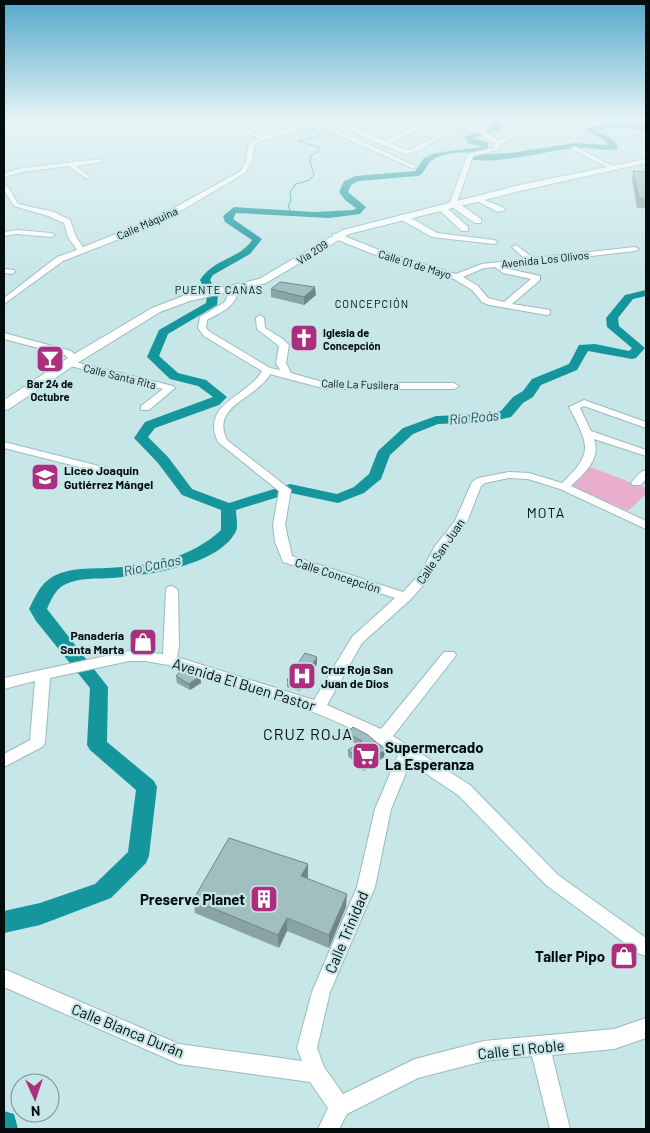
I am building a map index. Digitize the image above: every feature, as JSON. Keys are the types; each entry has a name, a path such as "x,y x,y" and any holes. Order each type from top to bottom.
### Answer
{"main road":[{"name":"Vía 209","path":"4,406 72,361 156,310 187,298 234,289 262,281 284,270 336,236 356,228 596,172"}],"street":[{"path":"80,172 87,177"},
{"name":"Calle Máquina","path":"4,302 60,259 157,221 242,172"},
{"path":"463,172 454,204 478,221"},
{"path":"4,187 10,192 12,202 16,205 51,214 67,222 72,237 81,250"},
{"path":"477,199 501,210"},
{"path":"442,208 465,229"},
{"path":"403,217 435,235 494,242"},
{"path":"4,234 17,232 51,235"},
{"name":"Calle 01 de Mayo","path":"336,236 376,252 457,277 475,288 484,300 547,312"},
{"path":"516,247 532,261"},
{"name":"Avenida Los Olivos","path":"457,277 482,266 635,249"},
{"path":"497,264 506,271 537,278 506,305"},
{"path":"234,289 234,295 227,306 203,319 202,328 207,334 267,370"},
{"path":"260,318 261,329 284,345 281,363 287,376"},
{"path":"4,336 68,354 72,361"},
{"name":"Calle Santa Rita","path":"72,361 170,388 145,408"},
{"name":"Calle La Fusilera","path":"267,370 326,386 454,386"},
{"name":"Calle Concepción","path":"267,370 260,382 236,398 223,411 220,416 218,432 223,442 285,490 286,496 280,512 279,538 288,559 405,597"},
{"path":"564,487 588,463 592,452 587,433 574,406 584,403 646,425"},
{"path":"587,433 646,454"},
{"path":"4,445 114,473"},
{"path":"637,483 646,473"},
{"name":"Calle San Juan","path":"318,706 357,640 405,597 425,576 440,548 461,522 476,484 482,480 510,475 529,476 564,487 646,525"},
{"path":"168,660 172,647 172,590"},
{"path":"383,737 449,655"},
{"name":"Avenida El Buen Pastor","path":"4,684 10,681 75,667 145,656 168,660 318,706 383,737 464,790 552,880 646,948"},
{"path":"4,761 37,742 43,674"},
{"name":"Calle Trinidad","path":"340,1107 316,1073 307,1048 321,992 366,887 383,809 407,752"},
{"name":"Calle Blanca Durán","path":"4,978 179,1054 316,1073"},
{"name":"Calle El Roble","path":"340,1107 415,1069 484,1051 614,1039 646,1028"},
{"path":"540,1047 560,1129"},
{"path":"328,1129 340,1107"}],"shaded area":[{"path":"590,467 646,488 646,494 628,511 571,486"}],"building":[{"path":"633,172 646,172 646,199 639,198"},
{"path":"280,282 315,287 304,297 271,289"},
{"name":"Panadería Santa Marta","path":"138,634 149,634 147,644 137,644"},
{"path":"305,653 317,657 299,684 287,680"},
{"path":"182,669 200,676 189,684 176,676"},
{"path":"353,727 368,735 385,750 364,764 348,750 362,741 347,733"},
{"name":"Preserve Planet","path":"229,838 308,864 301,876 347,894 329,935 287,918 278,935 193,900"}],"waterway":[{"path":"292,214 288,206 291,201 290,192 296,184 310,180 313,172"},
{"name":"Río Cañas","path":"228,508 187,492 163,460 141,438 150,425 214,402 221,397 202,383 174,376 153,357 163,332 211,305 213,298 205,280 209,273 247,252 257,239 228,220 228,216 234,210 314,215 357,212 361,207 343,192 347,183 356,179 419,172"},
{"name":"Río Poás","path":"228,508 290,488 338,499 359,490 376,476 383,454 408,431 436,420 489,418 506,414 518,400 528,394 536,382 573,367 583,348 595,347 618,354 632,355 639,348 613,327 612,318 629,297 646,293"},
{"name":"Río Cañas","path":"4,922 40,914 103,891 138,856 147,787 97,745 99,687 42,617 38,609 44,597 54,583 64,578 83,574 142,570 190,558 218,542 229,531 228,508"},
{"name":"Río Cañas","path":"4,1124 4,1129"}],"place":[{"name":"Iglesia de Concepción","path":"304,338"},
{"name":"Bar 24 de Octubre","path":"50,359"},
{"name":"Liceo Joaquín Gutiérrez Mángel","path":"45,477"},
{"name":"Panadería Santa Marta","path":"143,642"},
{"name":"Cruz Roja San Juan de Dios","path":"302,676"},
{"name":"Supermercado La Esperanza","path":"366,756"},
{"name":"Preserve Planet","path":"264,899"},
{"name":"Taller Pipo","path":"624,956"}],"district":[{"name":"PUENTE CAÑAS","path":"219,289"},
{"name":"CONCEPCIÓN","path":"372,303"},
{"name":"MOTA","path":"546,512"},
{"name":"CRUZ ROJA","path":"308,733"}]}
